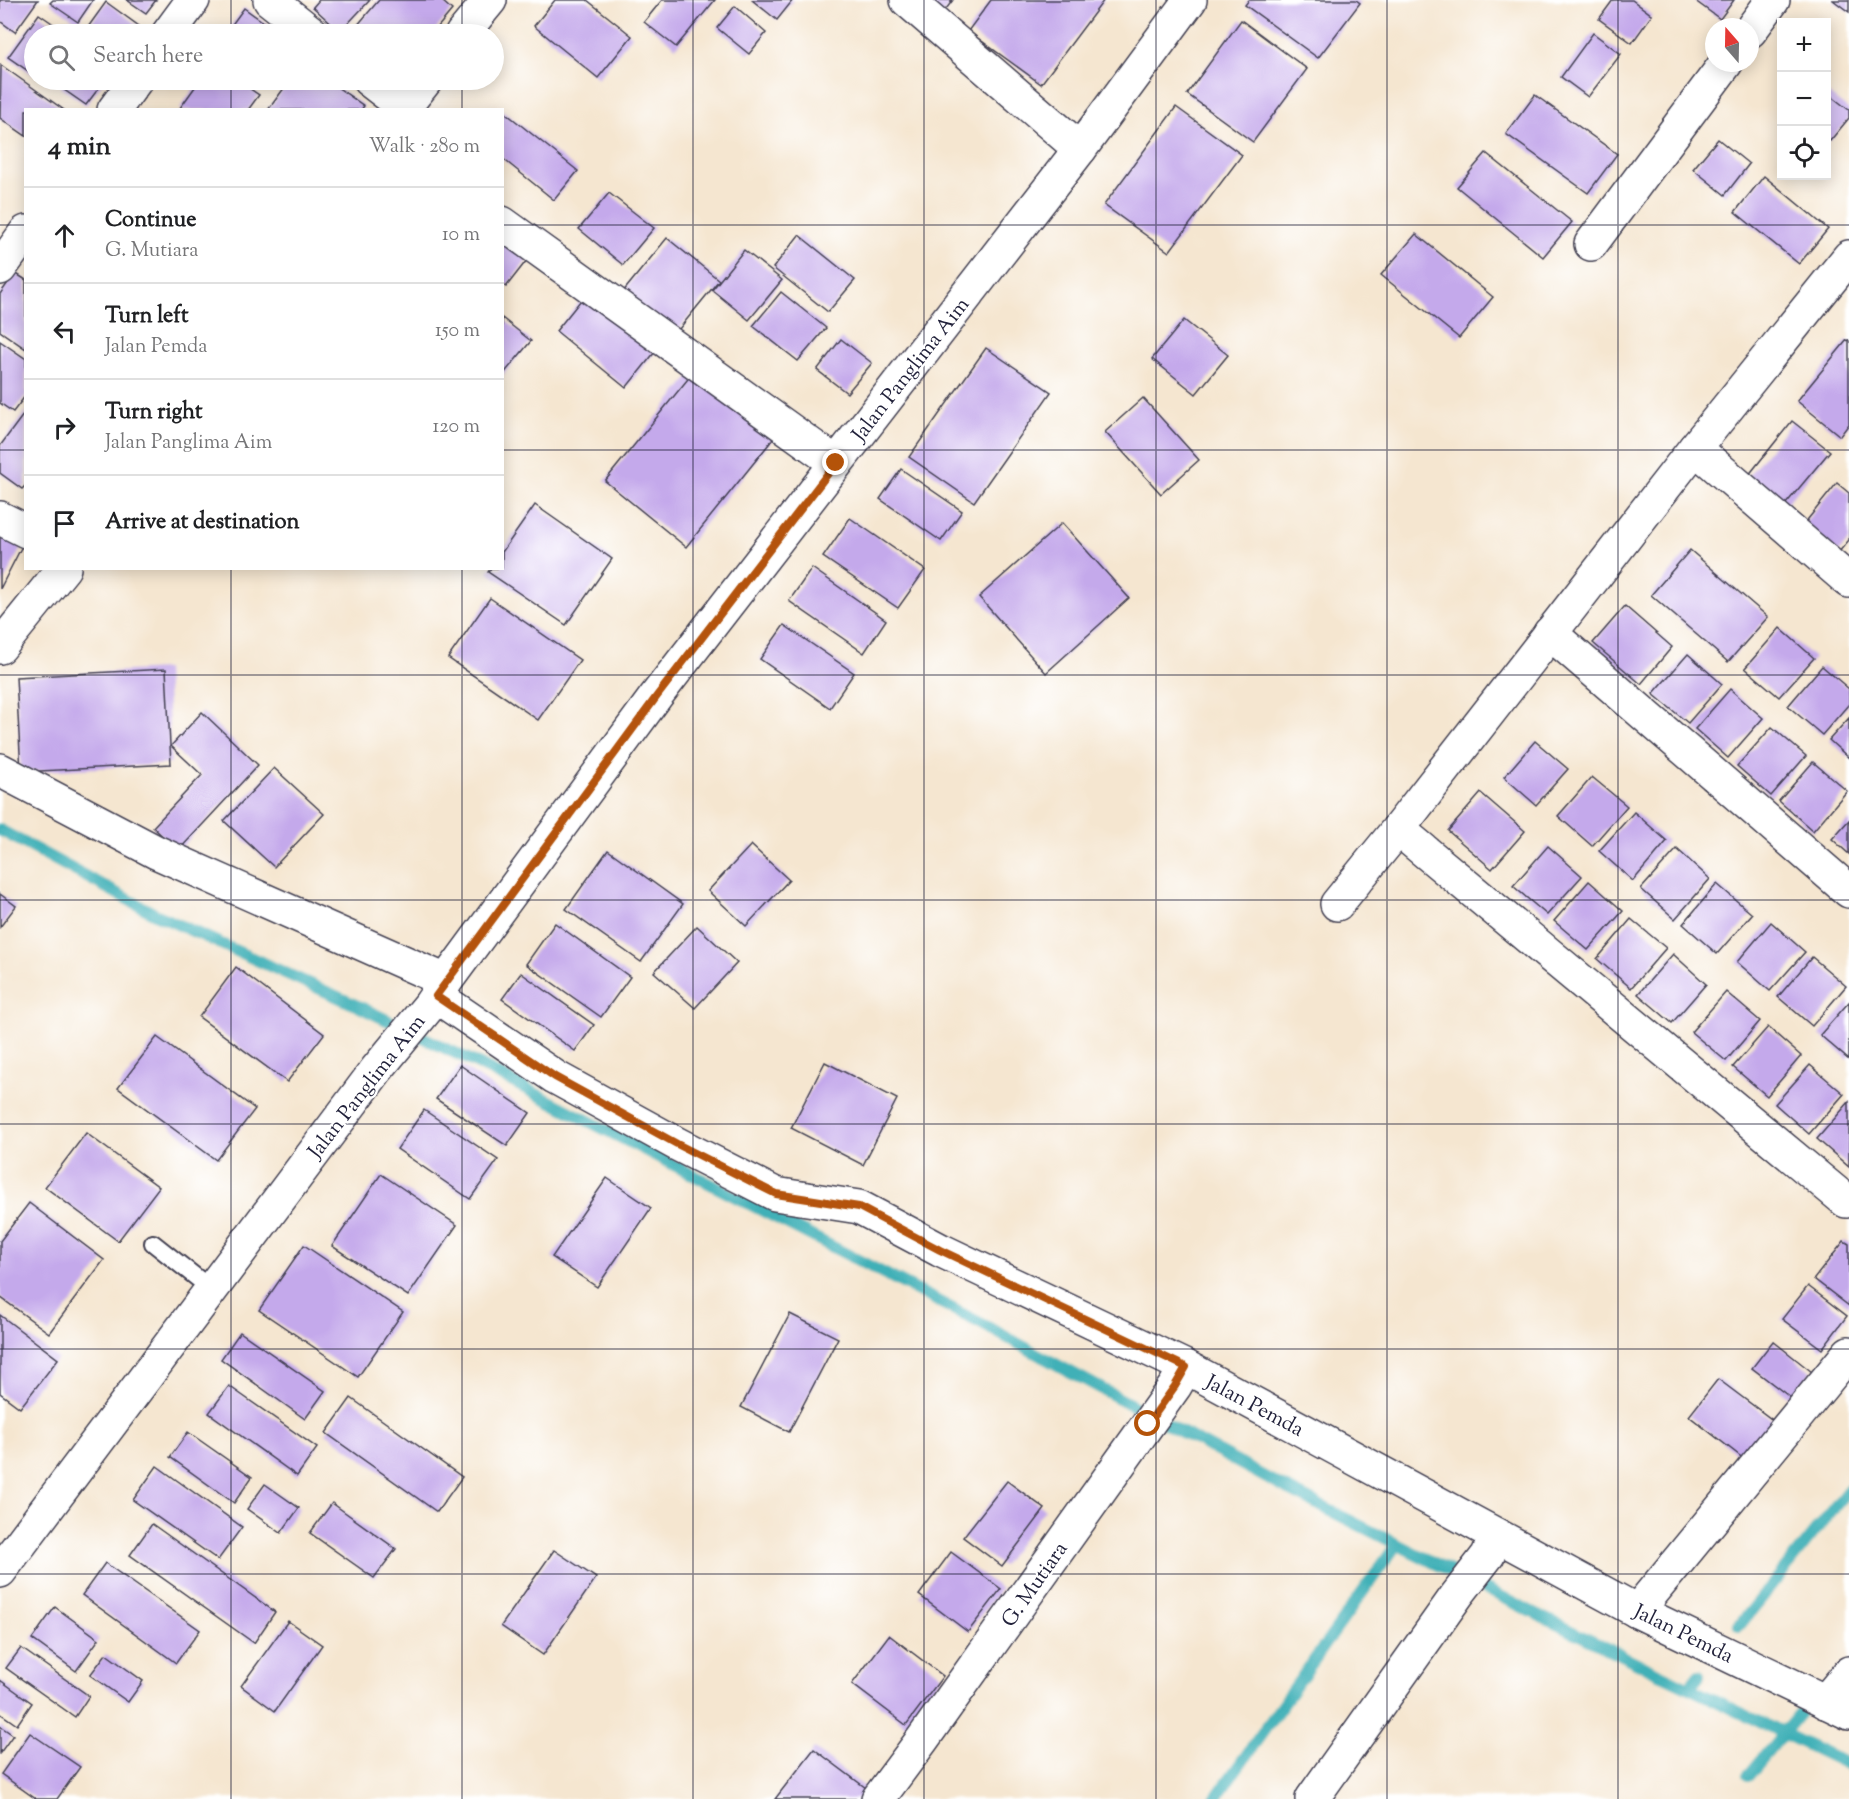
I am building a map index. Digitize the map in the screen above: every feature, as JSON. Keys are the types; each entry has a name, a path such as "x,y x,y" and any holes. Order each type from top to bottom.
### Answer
{"street":[{"path":"175,24 193,0"},
{"path":"270,0 300,24"},
{"path":"470,24 490,0"},
{"path":"907,0 1080,149"},
{"name":"Jalan Panglima Aim","path":"0,1571 377,1069 437,994 657,696 1080,149 1190,0"},
{"path":"1759,19 1773,0"},
{"path":"1591,244 1719,72"},
{"path":"115,108 129,90"},
{"path":"381,90 403,108 418,90"},
{"path":"504,224 836,463"},
{"path":"0,268 24,235"},
{"path":"1337,904 1695,448 1848,260"},
{"path":"1695,448 1849,580"},
{"path":"0,518 24,530"},
{"path":"0,647 62,570"},
{"path":"1550,633 1849,891"},
{"name":"Jalan Pemda","path":"0,770 156,852 437,994 555,1077 677,1144 776,1194 859,1207 951,1255 1186,1367 1492,1545 1837,1707"},
{"path":"1398,829 1846,1201"},
{"path":"1636,1611 1849,1353"},
{"name":"G. Mutiara","path":"878,1799 1148,1424 1186,1367"},
{"path":"1312,1799 1492,1545"},
{"path":"1837,1707 1849,1673"}],"lane":[{"path":"153,1243 211,1289"}],"building":[{"path":"0,0 38,0 15,32 0,21"},
{"path":"53,0 93,0 78,22 50,3"},
{"path":"127,0 156,0 146,13"},
{"path":"319,0 370,0 348,24 331,24 313,7"},
{"path":"379,0 441,0 452,10 440,24 359,24"},
{"path":"555,0 587,0 632,36 598,78 534,26"},
{"path":"662,0 715,0 676,47 644,22"},
{"path":"752,0 793,0 777,20"},
{"path":"917,0 953,0 940,17"},
{"path":"991,0 1104,0 1041,84 968,31"},
{"path":"1249,0 1356,0 1360,3 1318,58 1245,5"},
{"path":"1613,0 1632,0 1652,15 1632,43 1599,19"},
{"path":"1694,0 1734,0 1719,18"},
{"path":"1833,0 1849,0 1849,12"},
{"path":"106,2 136,24 90,24"},
{"path":"735,6 766,33 749,54 717,28"},
{"path":"244,8 266,24 232,24"},
{"path":"39,14 54,24 32,24"},
{"path":"1241,20 1307,69 1253,142 1187,94"},
{"path":"1593,33 1621,54 1588,97 1561,77"},
{"path":"24,35 24,68 8,57"},
{"path":"1,65 24,81 24,90 36,90 61,108 24,108 24,135 0,118"},
{"path":"64,90 97,90 86,105"},
{"path":"193,90 252,90 259,95 249,108 180,108"},
{"path":"283,90 341,90 364,106 362,108 269,108"},
{"path":"1535,95 1617,154 1588,193 1506,134"},
{"path":"1831,96 1849,110 1849,118 1831,140"},
{"path":"1176,107 1242,155 1169,252 1104,205"},
{"path":"504,112 578,171 554,200 504,160"},
{"path":"1718,139 1749,164 1725,195 1693,169"},
{"path":"1486,153 1572,222 1543,257 1457,187"},
{"path":"1764,176 1828,229 1799,264 1735,212"},
{"path":"609,193 654,228 623,265 579,229"},
{"path":"1416,234 1493,297 1459,338 1381,275"},
{"path":"799,235 855,280 828,312 773,268"},
{"path":"667,238 719,280 670,340 618,298"},
{"path":"504,242 527,260 506,287 504,286"},
{"path":"744,250 782,280 749,320 712,290"},
{"path":"15,273 24,279 24,348 0,331 0,294"},
{"path":"589,290 659,347 626,388 556,331"},
{"path":"781,292 826,328 798,361 753,326"},
{"path":"504,320 531,341 504,374"},
{"path":"1184,320 1228,355 1196,394 1152,359"},
{"path":"841,339 872,363 847,393 817,370"},
{"path":"1847,340 1849,341 1849,424 1840,436 1797,401"},
{"path":"0,341 24,358 24,398 13,412 0,403"},
{"path":"986,348 1051,392 974,502 909,457"},
{"path":"696,369 777,434 686,547 605,481"},
{"path":"1143,398 1199,460 1161,494 1105,432"},
{"path":"24,414 24,487 22,489 0,473 0,446"},
{"path":"1792,421 1830,451 1785,505 1748,476"},
{"path":"901,469 962,511 941,541 880,499"},
{"path":"1837,483 1849,493 1849,540 1838,553 1804,524"},
{"path":"535,505 612,559 566,625 488,572 504,570 504,549"},
{"path":"850,518 925,570 898,608 823,557"},
{"path":"1062,523 1129,598 1046,673 979,597"},
{"path":"0,530 24,542 0,589"},
{"path":"1690,550 1768,617 1728,662 1651,595"},
{"path":"812,568 886,620 864,653 789,601"},
{"path":"490,598 580,660 538,720 448,658"},
{"path":"1625,606 1672,647 1641,684 1593,643"},
{"path":"784,625 854,673 830,708 760,659"},
{"path":"1780,628 1814,658 1779,697 1745,668"},
{"path":"1688,654 1722,684 1688,723 1653,694"},
{"path":"1822,666 1849,689 1849,704 1822,735 1788,706"},
{"path":"166,669 171,764 21,772 16,677"},
{"path":"1730,689 1763,718 1728,758 1695,729"},
{"path":"202,712 258,765 178,851 153,827 202,775 171,746"},
{"path":"1849,718 1849,758 1829,740"},
{"path":"1772,727 1806,756 1771,796 1737,766"},
{"path":"1535,741 1568,769 1536,805 1504,777"},
{"path":"1813,762 1847,791 1813,831 1779,801"},
{"path":"274,768 324,814 274,867 224,821"},
{"path":"1592,777 1627,806 1592,846 1558,816"},
{"path":"1481,793 1525,831 1492,869 1448,831"},
{"path":"1634,812 1667,841 1633,881 1599,851"},
{"path":"1849,820 1849,854 1832,839"},
{"path":"751,845 789,880 746,926 708,891"},
{"path":"1548,846 1582,876 1547,915 1513,886"},
{"path":"1677,849 1710,879 1675,919 1641,889"},
{"path":"608,850 683,904 641,962 566,909"},
{"path":"1589,881 1623,911 1588,950 1554,921"},
{"path":"1717,884 1752,914 1717,954 1683,924"},
{"path":"0,894 16,906 0,927"},
{"path":"1631,919 1666,948 1631,988 1597,959"},
{"path":"1771,922 1805,952 1770,991 1737,962"},
{"path":"555,923 630,977 601,1017 526,964"},
{"path":"697,926 737,963 695,1008 654,972"},
{"path":"1673,954 1706,984 1672,1023 1638,994"},
{"path":"1812,957 1846,986 1812,1026 1778,997"},
{"path":"236,967 324,1034 287,1082 199,1017"},
{"path":"521,973 594,1025 575,1051 502,999"},
{"path":"1726,992 1760,1021 1726,1061 1691,1032"},
{"path":"1849,1002 1849,1060 1820,1035"},
{"path":"1768,1027 1801,1056 1767,1096 1733,1067"},
{"path":"157,1037 255,1109 216,1160 118,1088"},
{"path":"825,1062 897,1099 863,1165 791,1128"},
{"path":"460,1065 530,1113 507,1146 436,1099"},
{"path":"1810,1065 1844,1094 1809,1134 1775,1104"},
{"path":"1849,1102 1849,1167 1817,1139"},
{"path":"424,1110 498,1160 470,1199 397,1149"},
{"path":"86,1133 159,1187 118,1241 45,1187"},
{"path":"381,1174 457,1225 408,1296 332,1246"},
{"path":"607,1178 651,1208 597,1287 552,1257"},
{"path":"29,1203 104,1260 49,1333 0,1297 0,1241"},
{"path":"1844,1241 1849,1244 1849,1306 1814,1279"},
{"path":"304,1245 403,1312 358,1377 259,1310"},
{"path":"1808,1286 1847,1316 1822,1349 1782,1319"},
{"path":"790,1314 838,1338 789,1432 741,1407"},
{"path":"0,1315 58,1359 20,1408 0,1393"},
{"path":"240,1332 325,1391 305,1419 221,1359"},
{"path":"1773,1341 1812,1372 1791,1398 1752,1368"},
{"path":"1718,1379 1779,1425 1749,1463 1689,1416"},
{"path":"229,1386 317,1448 297,1476 209,1413"},
{"path":"351,1398 462,1477 437,1512 326,1433"},
{"path":"188,1432 252,1477 234,1503 170,1457"},
{"path":"157,1466 242,1527 218,1560 133,1500"},
{"path":"1007,1481 1045,1509 1002,1566 963,1537"},
{"path":"265,1484 299,1508 281,1533 247,1509"},
{"path":"332,1503 396,1549 374,1578 310,1533"},
{"path":"152,1524 275,1612 254,1643 130,1555"},
{"path":"554,1550 596,1578 543,1655 501,1626"},
{"path":"951,1552 1001,1589 968,1632 919,1595"},
{"path":"105,1563 200,1630 176,1663 82,1595"},
{"path":"55,1607 99,1639 76,1671 32,1639"},
{"path":"288,1621 322,1645 275,1711 241,1686"},
{"path":"889,1635 943,1676 906,1725 852,1684"},
{"path":"21,1648 89,1696 75,1717 6,1668"},
{"path":"106,1654 143,1681 128,1702 90,1675"},
{"path":"0,1680 32,1703 17,1725 0,1713"},
{"path":"0,1726 13,1735 0,1753"},
{"path":"30,1733 80,1767 57,1799 36,1799 1,1774"},
{"path":"814,1749 870,1791 863,1799 775,1799"}],"waterway":[{"path":"0,830 155,914 360,1007 476,1063 982,1324 1285,1488 1544,1618 1849,1765"},
{"path":"1739,1626 1849,1489"},
{"path":"1215,1799 1397,1544"},
{"path":"1689,1688 1699,1675"},
{"path":"1748,1776 1800,1713"}],"route":[{"path":"836,463 657,696 436,996 555,1077 677,1144 776,1194 859,1207 940,1250 1186,1367 1148,1424"}]}
